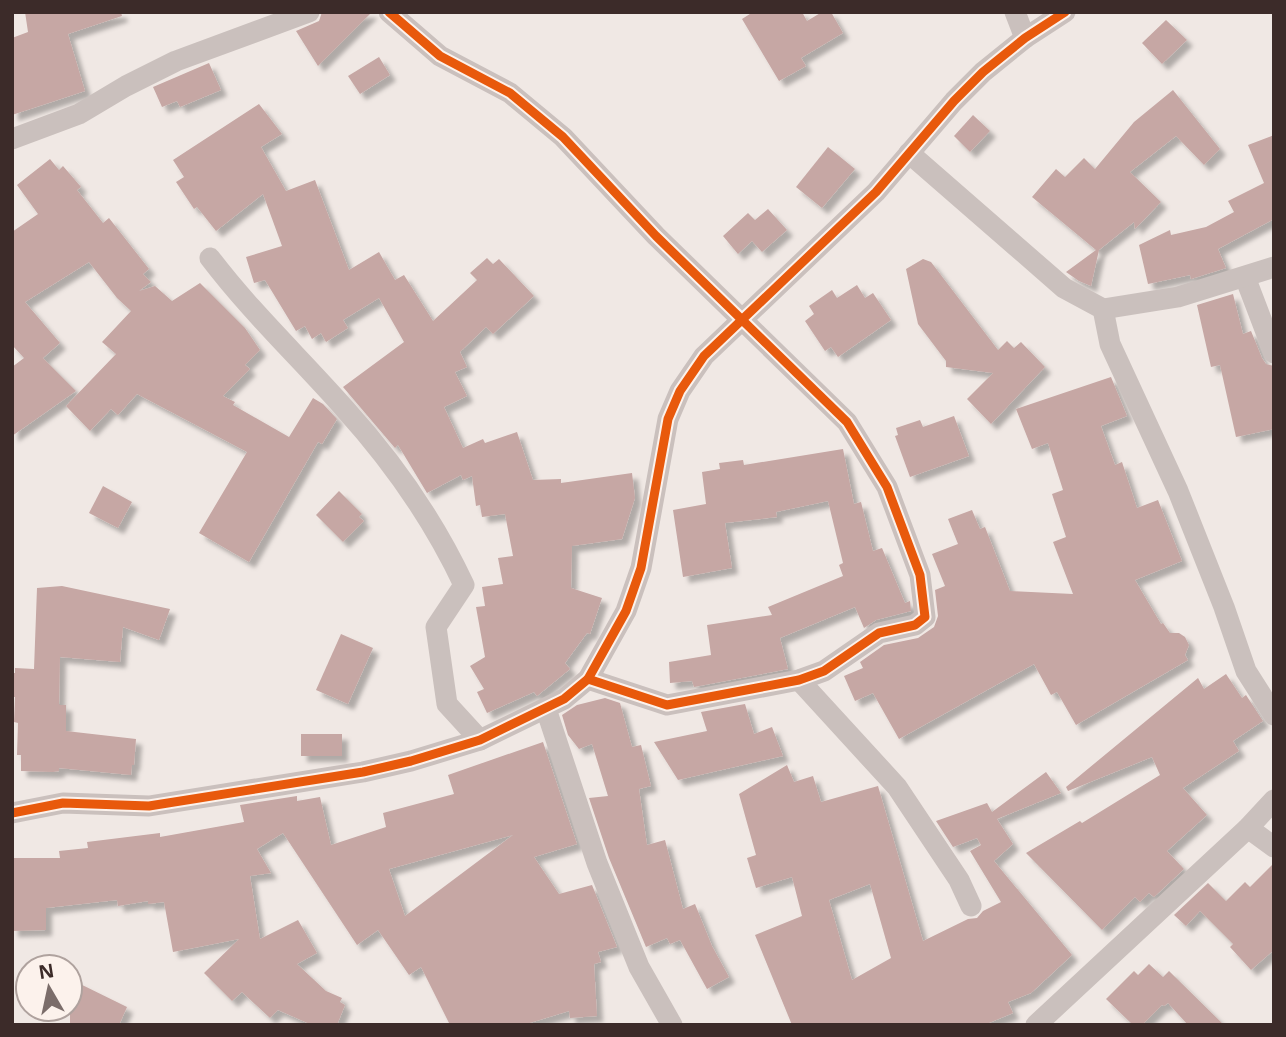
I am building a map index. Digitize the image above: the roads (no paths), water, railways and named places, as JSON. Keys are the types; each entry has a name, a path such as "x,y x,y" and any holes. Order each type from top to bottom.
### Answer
{"street":[{"path":"12,139 79,114 176,61 309,12"},
{"path":"389,12 440,56 510,93 563,137 656,236 847,422 887,487 920,575 925,617 915,625 879,633 824,671 799,680 667,705 588,680"},
{"path":"1015,12 1026,38"},
{"path":"12,813 63,803 149,806 363,772 480,740 564,699 588,680 626,611 642,568 668,419 680,391 704,356 876,192 954,101 983,72 1065,12"},
{"path":"909,153 1064,288 1102,309 1178,296 1274,267"},
{"path":"210,258 246,304 346,410 402,480 450,555 464,585 436,627 447,704 480,740"},
{"path":"1245,277 1274,352"},
{"path":"1102,309 1110,344 1178,491 1246,671 1274,715"},
{"path":"799,680 897,787 959,880 971,906"},
{"path":"546,709 597,863 639,967 672,1025"},
{"path":"1036,1025 1248,828 1274,800"},
{"path":"1248,828 1274,847"}]}
